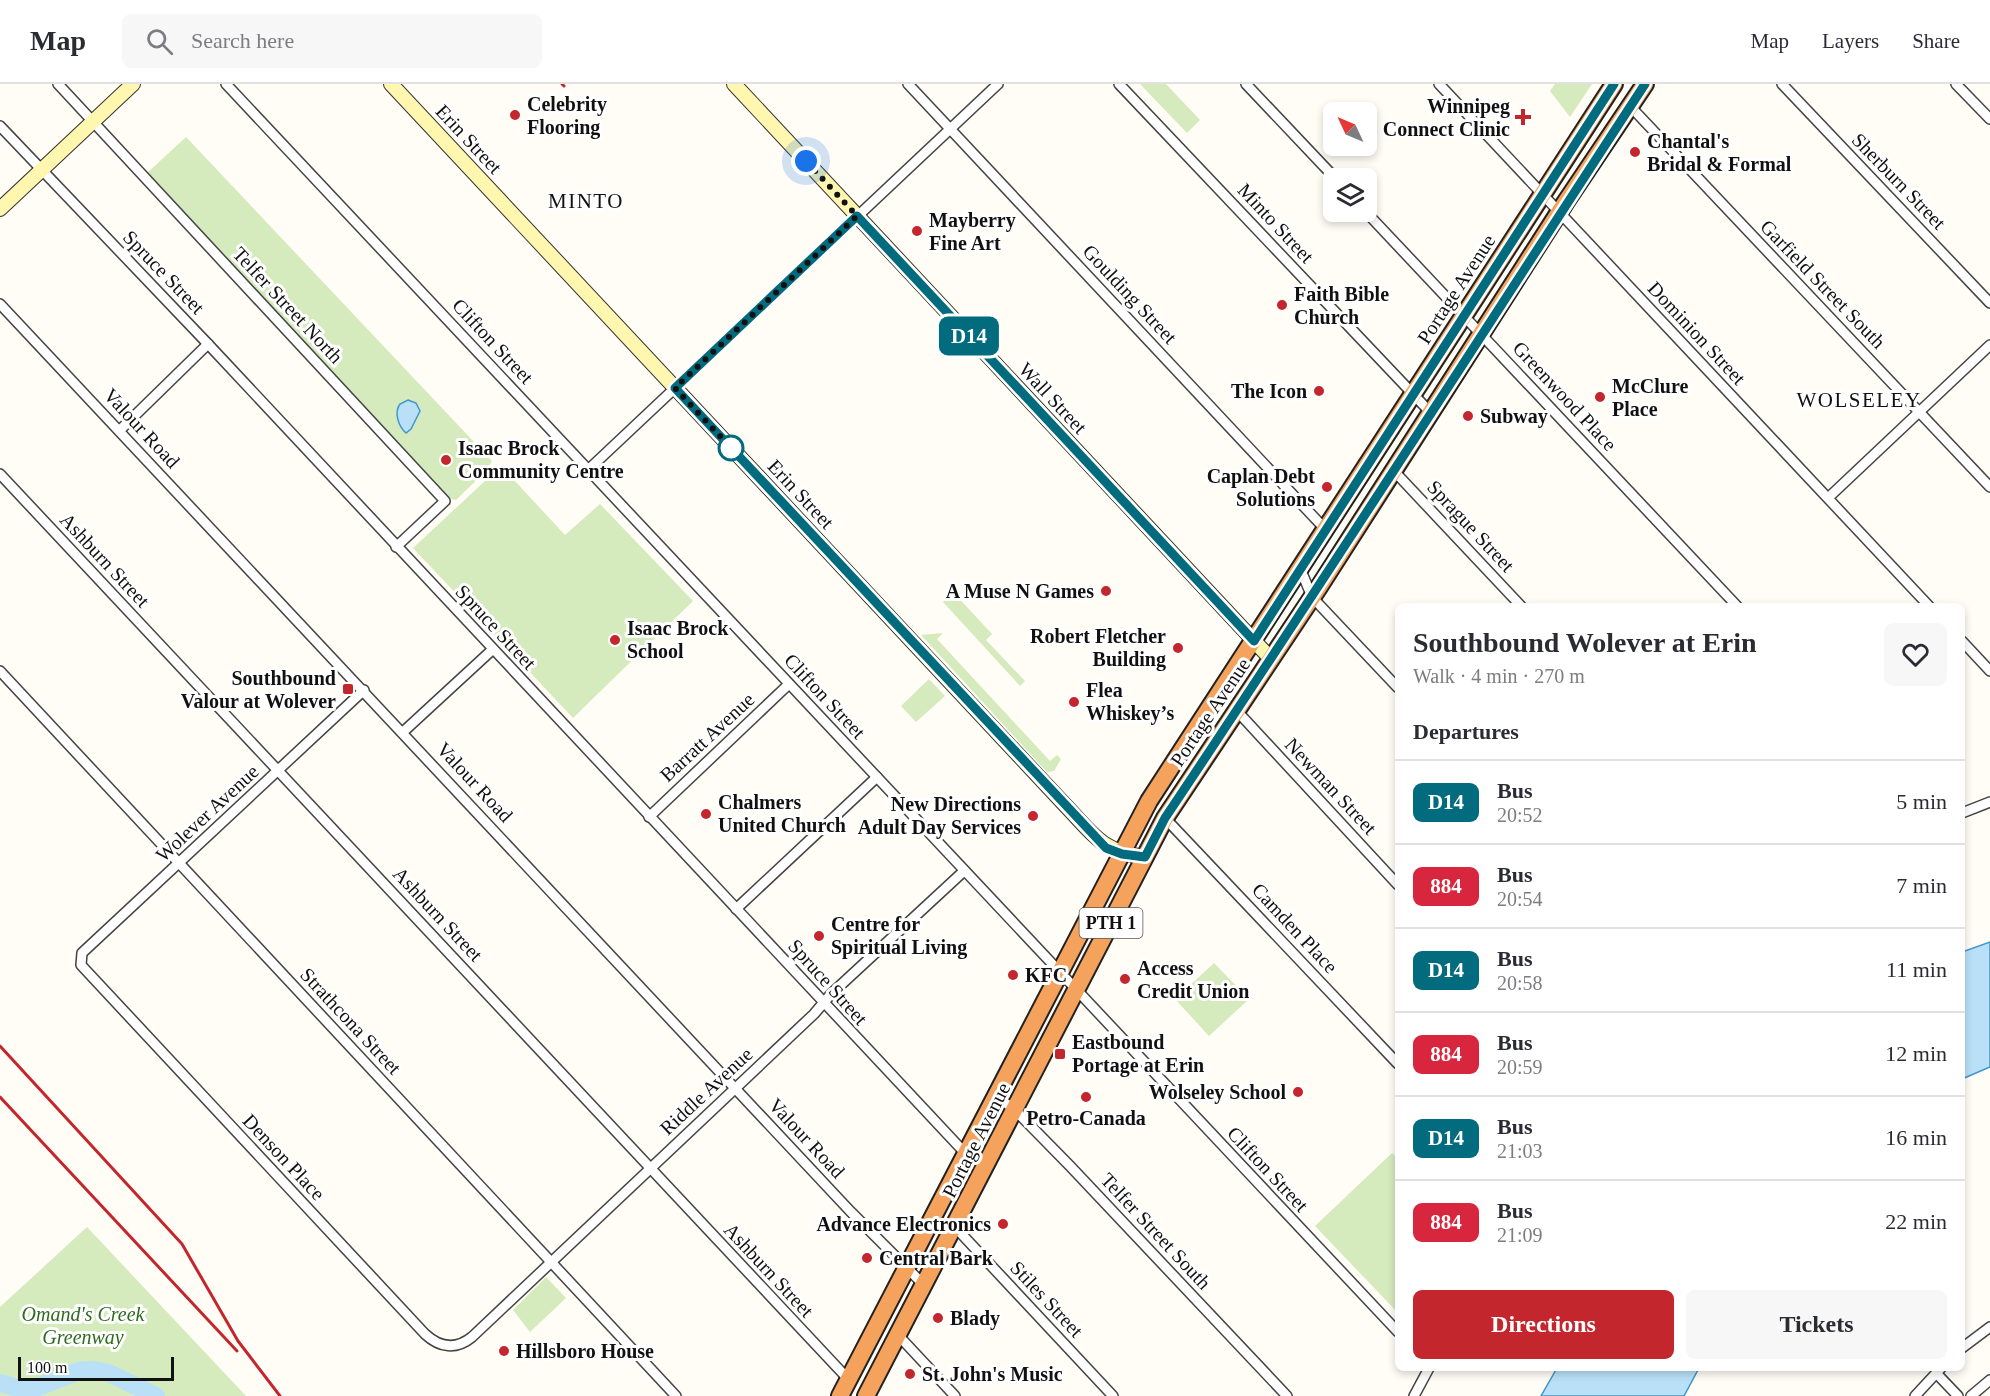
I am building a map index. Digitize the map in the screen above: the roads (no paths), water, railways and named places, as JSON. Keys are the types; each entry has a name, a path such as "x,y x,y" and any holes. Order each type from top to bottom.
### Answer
{"highway":[{"name":"Portage Avenue","path":"840,1396 1149,801 1614,84"},
{"name":"Portage Avenue","path":"866,1396 1165,818 1312,597 1481,333 1645,84"}],"main road":[{"path":"0,209 133,84"},
{"name":"Erin Street","path":"392,84 1106,848 1122,854 1145,857"},
{"name":"Wall Street","path":"734,84 1271,659"}],"street":[{"name":"Telfer Street North","path":"58,84 445,501 396,547"},
{"name":"Clifton Street","path":"226,84 1395,1329"},
{"name":"Goulding Street","path":"908,84 1325,529"},
{"path":"589,469 998,84"},
{"name":"Minto Street","path":"1119,84 1431,413"},
{"path":"1246,84 1326,168"},
{"name":"Dominion Street","path":"1439,84 1926,603"},
{"name":"Sherburn Street","path":"1782,84 1990,303"},
{"path":"1956,84 1990,119"},
{"name":"Garfield Street South","path":"1630,106 1990,487"},
{"name":"Spruce Street","path":"0,126 208,344 822,1004 965,1153"},
{"name":"Greenwood Place","path":"1376,222 1734,603"},
{"name":"Valour Road","path":"0,303 736,1088 924,1285"},
{"path":"120,430 208,344"},
{"path":"1828,498 1990,345"},
{"name":"Sprague Street","path":"1394,471 1518,603"},
{"name":"Ashburn Street","path":"0,474 849,1380"},
{"path":"1300,568 1312,597 1395,685"},
{"path":"1965,644 1990,671"},
{"path":"403,732 492,650"},
{"name":"Strathcona Street","path":"0,671 676,1396"},
{"name":"Barratt Avenue","path":"649,817 789,684"},
{"name":"Wolever Avenue","path":"81,965 82,953 364,690"},
{"name":"Newman Street","path":"1237,711 1395,882"},
{"path":"736,909 877,777"},
{"path":"1965,812 1990,802"},
{"name":"Camden Place","path":"1165,818 1395,1061"},
{"name":"Riddle Avenue","path":"472,1337 964,871"},
{"name":"Denson Place","path":"81,965 425,1334 435,1343 449,1347 462,1344 472,1337"},
{"name":"Telfer Street South","path":"995,1095 1015,1110 1287,1396"},
{"name":"Stiles Street","path":"955,1227 1113,1396"},
{"path":"1965,1346 1990,1327"},
{"path":"898,1335 955,1396"},
{"path":"1414,1396 1427,1371"},
{"path":"1915,1396 1939,1371 1958,1396"},
{"path":"1971,1396 1990,1380"}],"water":[{"path":"408,400 416,403 420,411 411,429 406,433 399,423 397,411 400,404"},
{"path":"1990,942 1990,1067 1965,1078 1965,951"},
{"path":"1555,1371 1697,1371 1684,1396 1541,1396"}],"waterway":[{"path":"0,1383 28,1391 79,1371 93,1370 109,1373 156,1396"}],"railway":[{"path":"0,1046 182,1244 238,1341 280,1396"},
{"path":"0,1097 237,1351"}],"place":[{"name":"Celebrity Flooring","path":"515,115"},
{"name":"Winnipeg Connect Clinic","path":"1523,117"},
{"name":"Chantal's Bridal & Formal","path":"1635,152"},
{"name":"Mayberry Fine Art","path":"917,231"},
{"name":"Faith Bible Church","path":"1282,305"},
{"name":"The Icon","path":"1319,391"},
{"name":"McClure Place","path":"1600,397"},
{"name":"Subway","path":"1468,416"},
{"name":"Isaac Brock Community Centre","path":"446,460"},
{"name":"Caplan Debt Solutions","path":"1327,487"},
{"name":"A Muse N Games","path":"1106,591"},
{"name":"Isaac Brock School","path":"615,640"},
{"name":"Robert Fletcher Building","path":"1178,648"},
{"name":"Southbound Valour at Wolever","path":"348,689"},
{"name":"Flea Whiskey’s","path":"1074,702"},
{"name":"Chalmers United Church","path":"706,814"},
{"name":"New Directions Adult Day Services","path":"1033,816"},
{"name":"Centre for Spiritual Living","path":"819,936"},
{"name":"KFC","path":"1013,975"},
{"name":"Access Credit Union","path":"1125,979"},
{"name":"Eastbound Portage at Erin","path":"1060,1054"},
{"name":"Wolseley School","path":"1298,1092"},
{"name":"Petro-Canada","path":"1086,1097"},
{"name":"Advance Electronics","path":"1003,1224"},
{"name":"Central Bark","path":"867,1258"},
{"name":"Blady","path":"938,1318"},
{"name":"Hillsboro House","path":"504,1351"},
{"name":"St. John's Music","path":"910,1374"}],"district":[{"name":"MINTO","path":"586,201"},
{"name":"WOLSELEY","path":"1859,400"}],"park label":[{"name":"Omand's Creek Greenway","path":"83,1326"}]}
